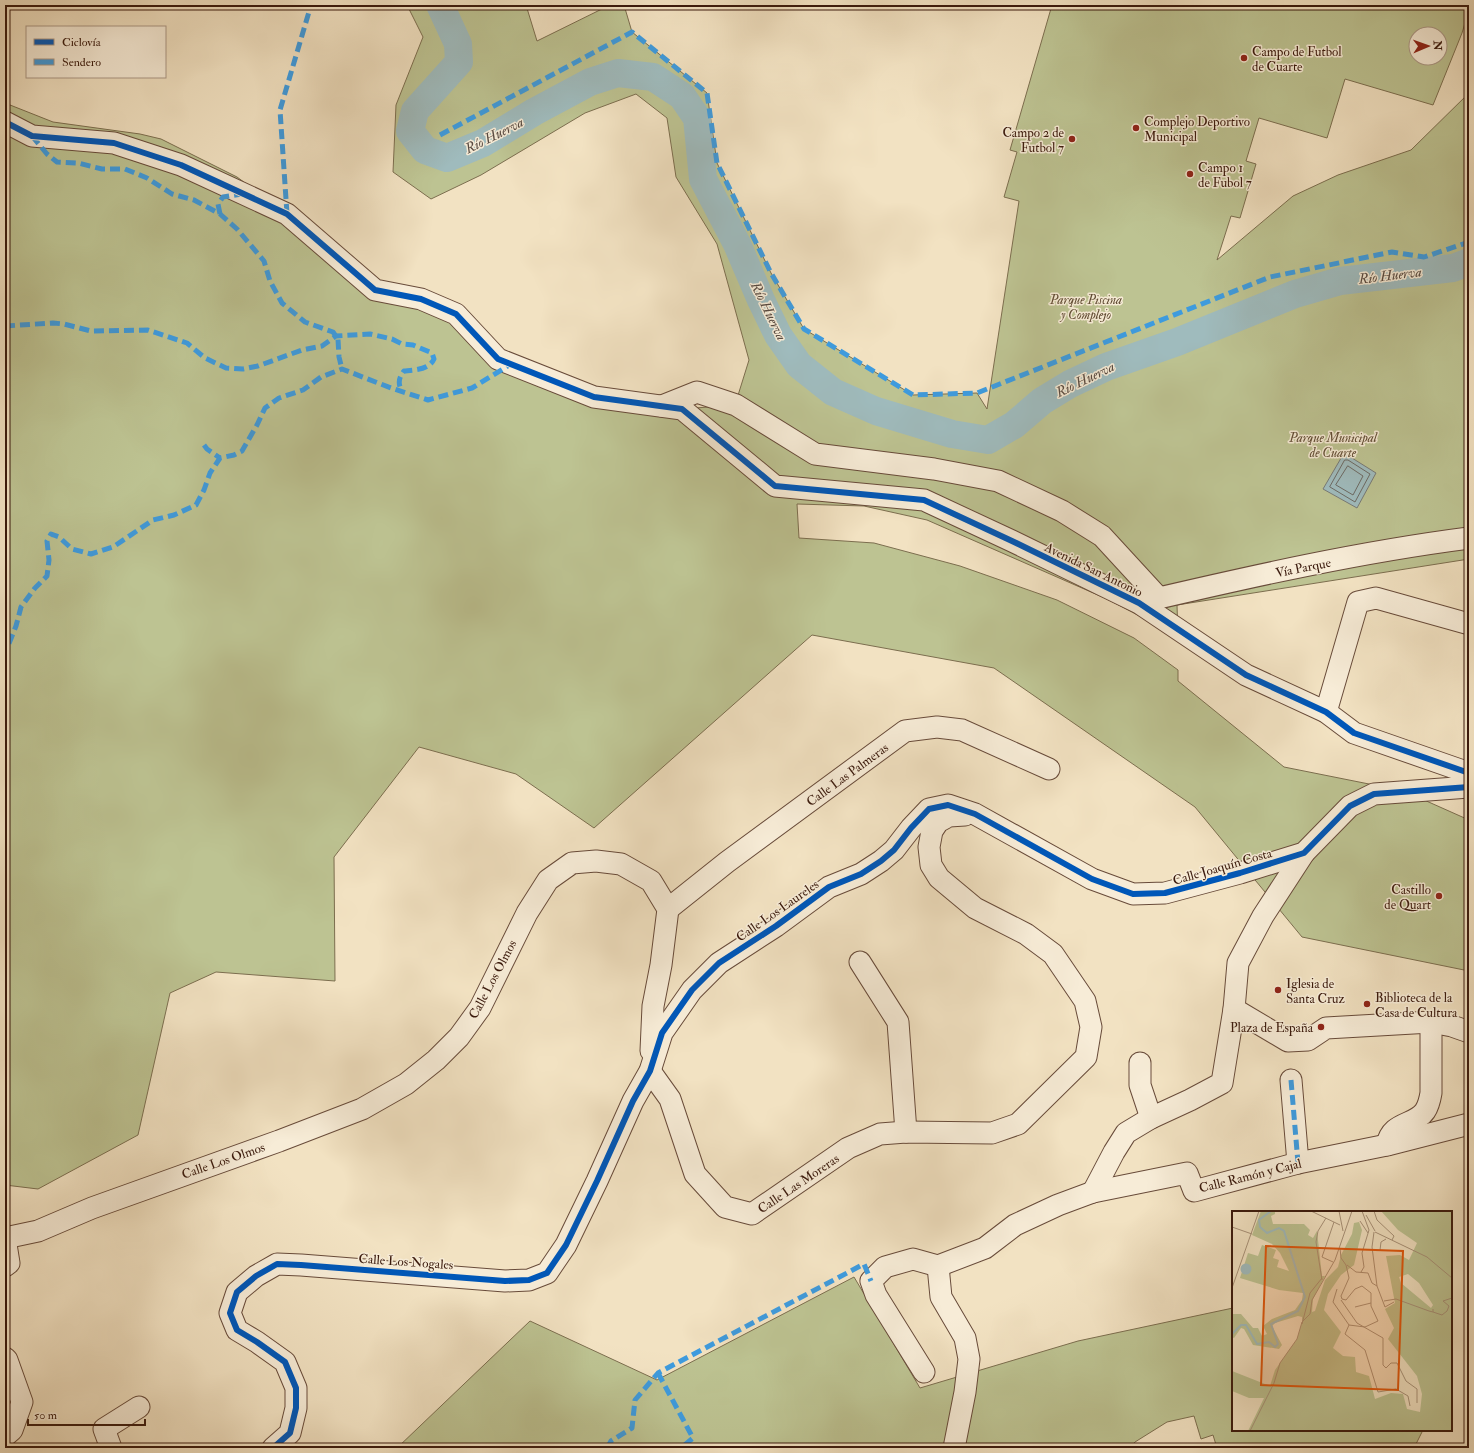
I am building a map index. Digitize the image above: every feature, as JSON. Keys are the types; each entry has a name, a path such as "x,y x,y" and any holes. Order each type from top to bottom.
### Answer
{"street":[{"path":"5,122 32,136 114,143 181,165 287,214 375,290 421,299 456,314 498,359 594,397 662,406 697,392 736,405 815,454 934,469 998,481 1062,511 1102,536 1159,598"},
{"name":"Avenida San Antonio","path":"662,406 682,409 775,486 924,500 1139,603 1246,675 1326,712 1354,733 1469,773"},
{"name":"Vía Parque","path":"1139,603 1230,582 1412,546 1469,538"},
{"path":"1326,712 1358,602 1376,598 1469,624"},
{"name":"Calle Las Palmeras","path":"668,909 727,862 905,731 937,727 962,730 1049,769"},
{"name":"Calle Joaquín Costa","path":"976,814 1092,880 1133,894 1165,893 1240,873 1304,853 1350,806 1374,794 1469,787"},
{"name":"Calle Los Laureles","path":"650,1071 662,1033 692,990 719,962 776,926 829,887 861,874 881,861 894,850 929,809 948,805 976,814"},
{"name":"Calle Las Moreras","path":"650,1071 670,1099 695,1174 725,1207 752,1214 848,1148 880,1134 906,1132 992,1133 1018,1124 1086,1057 1091,1026 1085,1001 1053,954 1026,934 975,908 939,878 931,865 929,847 932,831 938,822 949,816 976,814"},
{"path":"1093,1192 1126,1133 1151,1118 1222,1083 1234,1010 1238,963 1263,916 1304,853"},
{"name":"Calle Los Olmos","path":"5,1238 38,1232 92,1208 279,1141 362,1109 406,1084 436,1060 458,1037 480,1008 528,913 548,880 572,863 596,861 621,864 651,881 668,909"},
{"path":"650,1071 653,1006 661,965 668,909"},
{"path":"860,962 898,1022 906,1132"},
{"path":"1234,1010 1288,1041 1308,1040 1326,1028 1431,1022 1452,1026 1469,1032"},
{"path":"1387,1144 1388,1139 1397,1127 1414,1120 1424,1112 1429,1104 1431,1093 1431,1022"},
{"path":"1140,1063 1140,1085 1151,1118"},
{"name":"Calle Los Nogales","path":"273,1448 290,1433 296,1408 296,1388 285,1362 237,1330 230,1313 237,1292 256,1276 277,1264 301,1264 505,1280 529,1280 547,1273 566,1245 598,1181 633,1101 650,1071"},
{"path":"1291,1080 1298,1163"},
{"name":"Calle Ramón y Cajal","path":"938,1266 985,1248 1016,1225 1058,1205 1093,1192 1187,1173 1194,1191 1298,1163 1387,1144 1469,1124"},
{"path":"5,1238 9,1263 5,1266"},
{"path":"924,1372 876,1295 871,1281 885,1267 913,1259 938,1266 941,1297 965,1338 969,1359 965,1392 954,1448"},
{"path":"5,1358 22,1402 12,1430 5,1436"},
{"path":"111,1448 104,1428 139,1407"}],"green space":[{"path":"407,5 526,5 537,41 610,5 624,5 632,32 707,93 717,163 771,273 804,329 913,395 977,393 987,409 1019,201 1004,197 1017,152 1010,150 1052,5 1469,5 1469,10 1462,33 1433,105 1345,79 1327,138 1259,118 1246,161 1256,164 1240,218 1231,216 1217,260 1293,196 1338,175 1411,150 1469,93 1469,559 1177,605 1178,636 1107,599 927,520 864,506 797,504 799,538 874,543 960,566 1057,600 1134,638 1178,670 1178,681 1284,767 1404,791 1469,820 1469,971 1302,937 1195,807 994,668 812,635 594,828 516,774 419,747 334,857 335,981 216,972 170,993 138,1135 38,1189 5,1185 5,103 53,122 140,134 161,139 237,177 287,214 375,290 421,299 498,359 594,397 682,409 735,405 749,360 717,244 676,177 667,118 636,94 585,113 481,175 431,199 393,172 396,105 423,37"},
{"path":"854,1277 920,1388 1078,1341 1232,1308 1232,1431 1422,1431 1414,1448 1217,1448 1213,1435 1201,1439 1194,1416 1167,1422 1135,1442 1130,1448 397,1448 530,1321 657,1380"}],"water":[{"path":"1344,453 1376,473 1357,508 1323,489"}],"waterway":[{"name":"Río Huerva","path":"440,5 458,44 459,62 415,111 410,131 425,150 447,158 483,143 534,112 590,82 618,73 653,77 682,96 697,118 703,179 737,244 778,335 799,365 833,392 876,411 952,434 988,440 1014,425 1042,401 1070,384 1106,367 1177,342 1295,294 1340,281 1453,268 1469,262"}],"marked path":[{"path":"287,214 280,110 311,5"},
{"path":"440,135 632,32 707,93 717,163 771,273 804,329 913,395 977,393 1270,277 1392,252 1424,257 1469,242"},
{"path":"32,136 47,154 57,162 78,163 102,169 125,169 147,178 172,194 194,200 220,214 237,229 264,261 270,281 282,303 305,322 333,332 338,339 339,357 342,369"},
{"path":"220,214 218,204 223,197 242,194"},
{"path":"5,326 53,323 64,324 91,331 148,330 187,343 205,358 226,368 243,369 258,366 302,350 322,346 336,336 370,334 392,339 402,344 413,345 432,353 434,359 429,365 421,369 404,371 399,381 402,392"},
{"path":"5,658 21,607 35,588 47,576 49,560 47,541 51,534 59,537 72,549 91,554 113,547 153,520 174,515 196,505 204,490 210,473 220,458 234,455 242,451 265,408 279,398 303,390 321,377 342,369 391,388 428,400 472,388 511,364"},
{"path":"204,445 207,449 220,458"},
{"path":"1291,1080 1298,1163"},
{"path":"607,1448 611,1441 632,1428 635,1400 658,1373 864,1264 871,1281"},
{"path":"658,1373 693,1438 681,1448"}],"cycle path":[{"path":"5,122 32,136 114,143 181,165 287,214 375,290 421,299 456,314 498,359 594,397 682,409 775,486 924,500 1139,603 1246,675 1326,712 1354,733 1469,773"},
{"path":"273,1448 290,1433 296,1408 296,1388 285,1362 237,1330 230,1313 237,1292 256,1276 277,1264 505,1281 529,1280 547,1273 566,1245 633,1101 650,1071 662,1033 692,990 719,963 776,926 829,887 861,874 881,861 894,850 911,828 929,809 948,805 975,814 1092,879 1133,894 1165,893 1240,873 1304,853 1350,806 1374,794 1469,787"}],"place":[{"name":"Campo de Futbol de Cuarte","path":"1244,58"},
{"name":"Complejo Deportivo Municipal","path":"1136,128"},
{"name":"Campo 2 de Futbol 7","path":"1072,139"},
{"name":"Campo 1 de Fubol 7","path":"1190,174"},
{"name":"Castillo de Quart","path":"1439,896"},
{"name":"Iglesia de Santa Cruz","path":"1278,990"},
{"name":"Biblioteca de la Casa de Cultura","path":"1367,1004"},
{"name":"Plaza de España","path":"1321,1027"}],"park label":[{"name":"Parque Piscina y Complejo","path":"1086,306"},
{"name":"Parque Municipal de Cuarte","path":"1333,444"}]}
